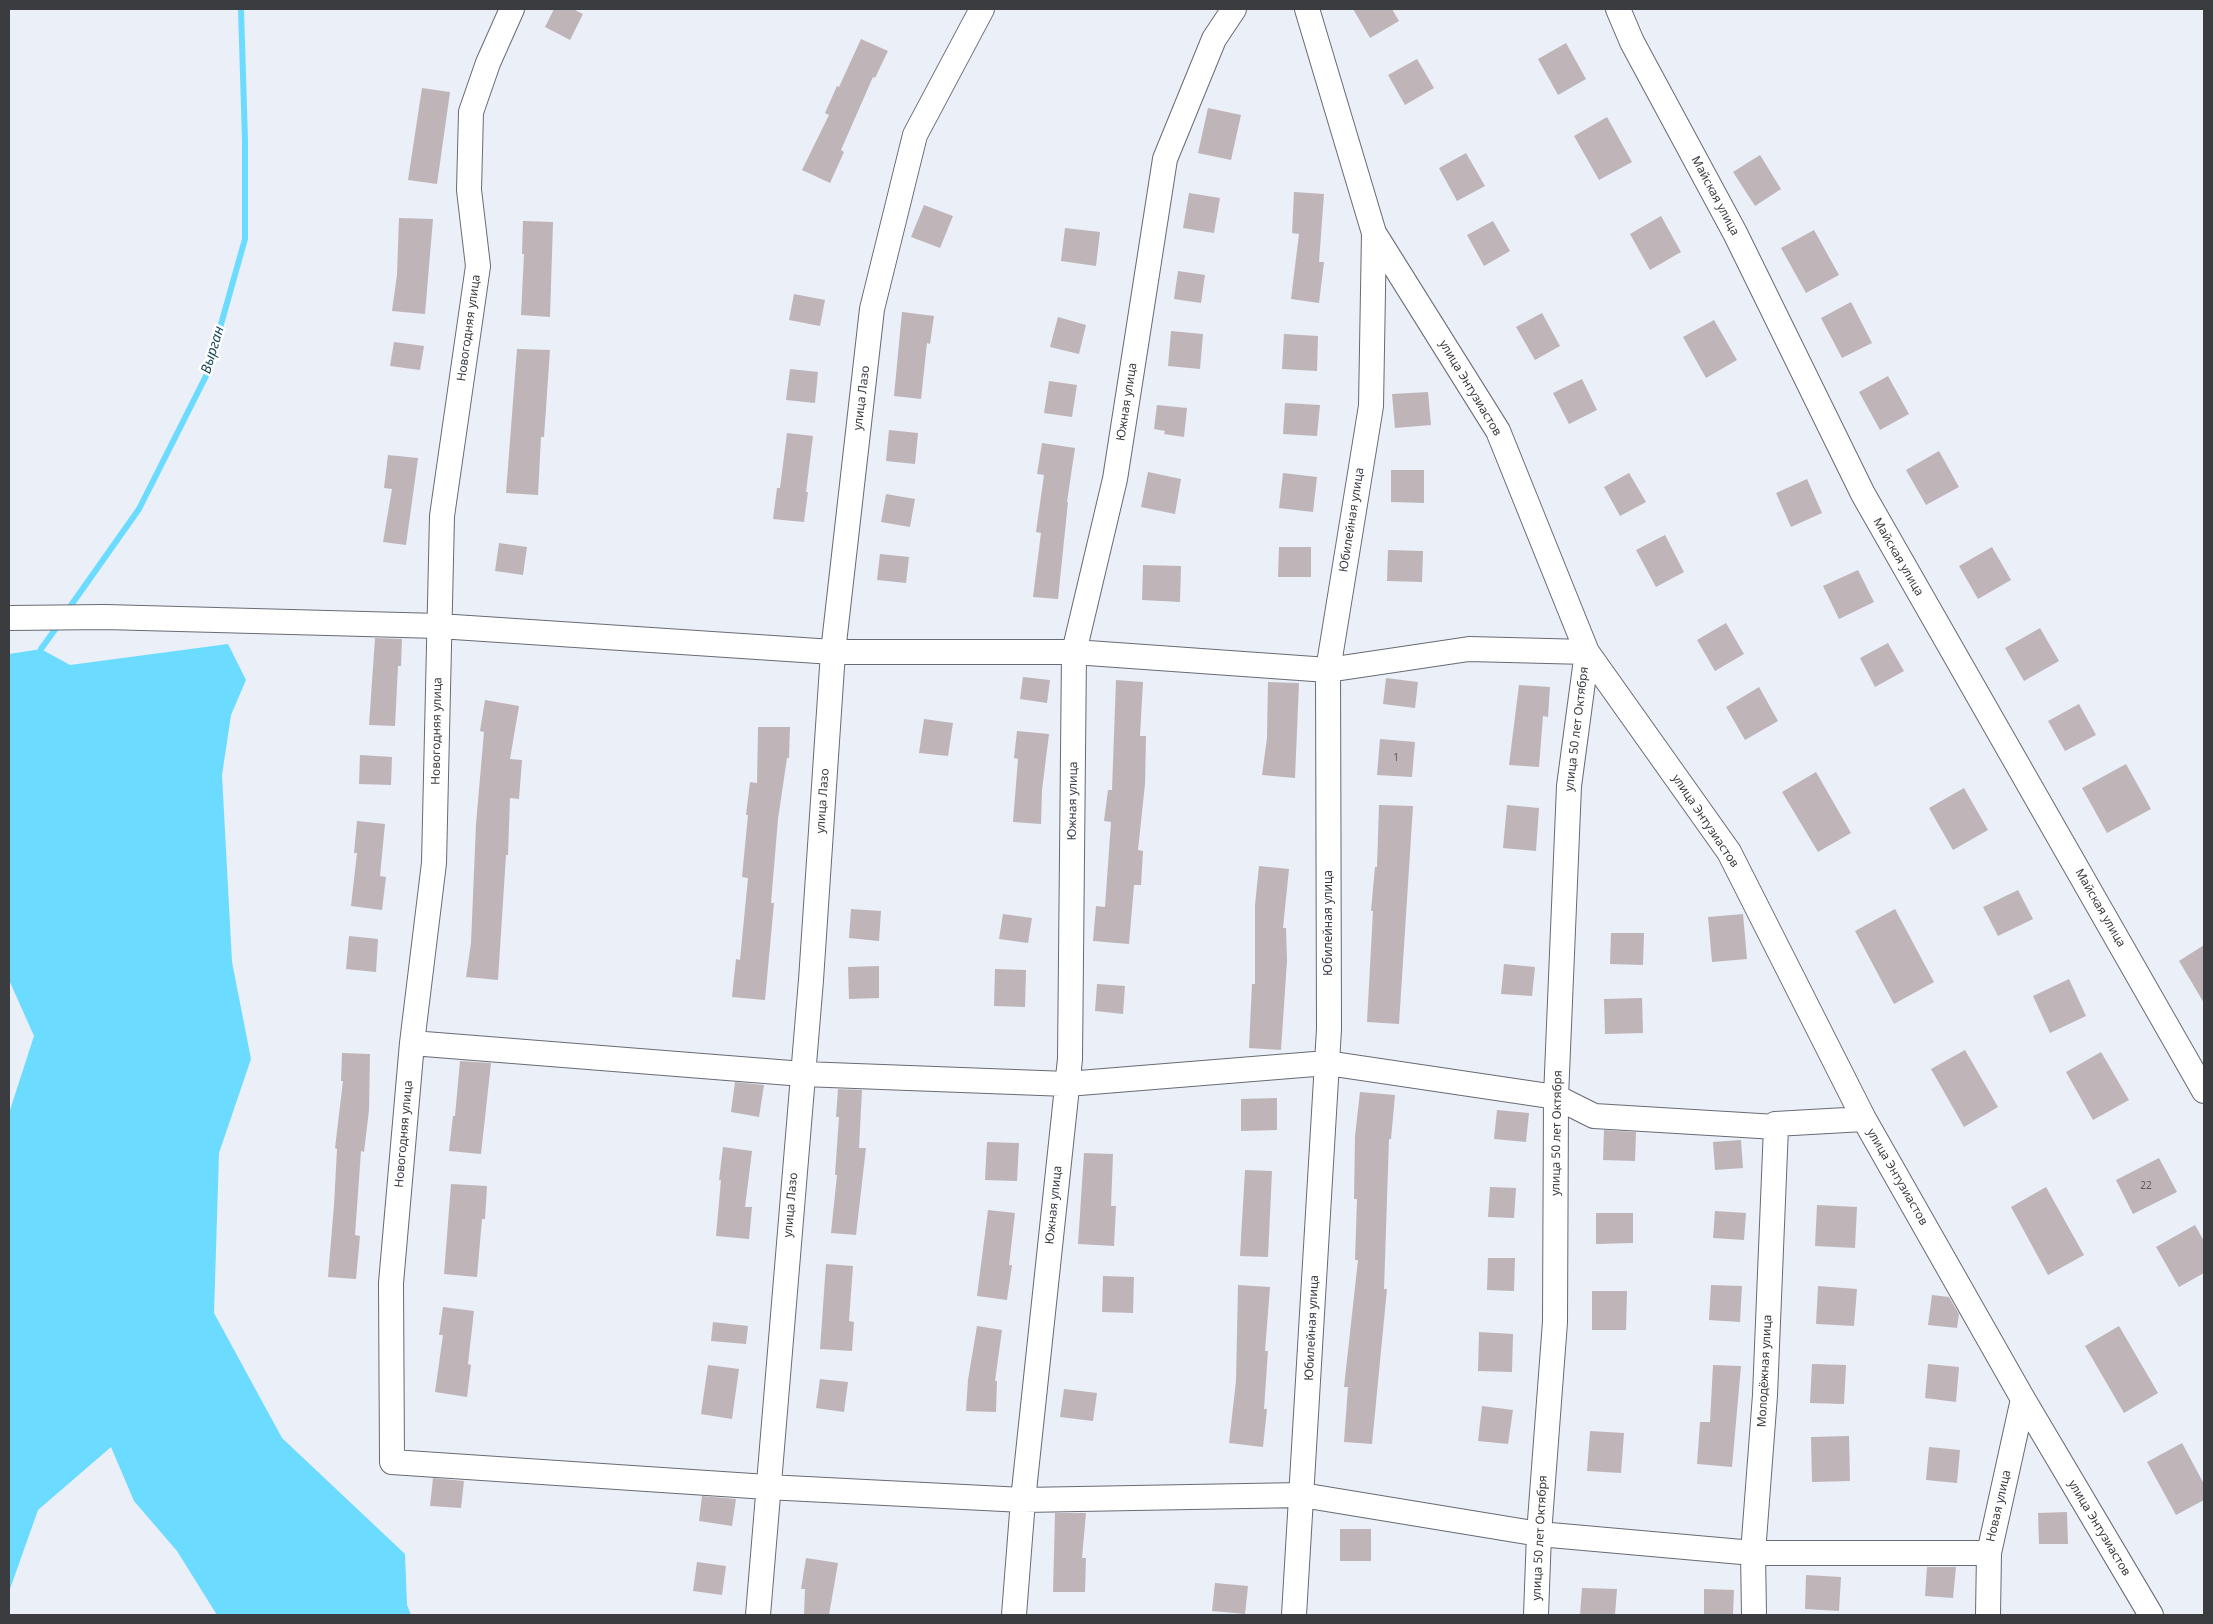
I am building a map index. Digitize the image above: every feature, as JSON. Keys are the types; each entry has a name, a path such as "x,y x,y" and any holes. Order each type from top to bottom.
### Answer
{"street":[{"name":"Новогодняя улица","path":"512,9 488,64 471,112 468,190 478,266 442,516 434,863 412,1043 391,1283 392,1462 767,1487"},
{"name":"улица Лазо","path":"758,1615 767,1487 803,1074 833,652 872,309 915,135 982,9"},
{"name":"Южная улица","path":"1014,1615 1022,1500 1070,1059 1074,652 1115,479 1165,159 1214,39 1234,9"},
{"name":"улица Энтузиастов","path":"1307,9 1374,233 1498,431 1587,652 1729,852 1864,1119 2023,1399 2151,1615"},
{"name":"Майская улица","path":"1618,9 1632,42 1735,233 1862,494 2204,1091"},
{"name":"Юбилейная улица","path":"1294,1615 1329,1029 1328,670 1371,406 1374,233"},
{"path":"9,618 78,617 439,626 833,652 1074,652 1328,670 1469,649 1587,652"},
{"name":"улица 50 лет Октября","path":"1536,1615 1539,1534 1555,1322 1556,1097 1569,786 1587,652"},
{"path":"412,1043 803,1074 1068,1084 1327,1063 1556,1097 1594,1116 1776,1126 1775,1124 1864,1119"},
{"name":"Молодёжная улица","path":"1754,1615 1754,1553 1765,1395 1776,1126"},
{"name":"Новая улица","path":"1988,1615 1989,1553 2023,1399"},
{"path":"767,1487 1022,1500 1302,1495 1539,1534 1754,1553 1989,1553"}],"water":[{"path":"228,644 246,680 231,715 222,775 232,962 251,1059 219,1153 214,1313 282,1438 405,1554 407,1605 411,1615 217,1615 177,1551 134,1501 111,1447 38,1510 10,1589 9,1600 9,1113 34,1036 9,980 9,654 41,649 70,665"}],"building":[{"path":"554,9 573,9 583,14 570,40 545,27"},
{"path":"1353,9 1392,9 1399,21 1370,38"},
{"path":"861,39 888,51 875,78 873,77 841,150 844,152 830,183 802,170 829,115 825,113 837,86 839,87"},
{"path":"1566,43 1586,79 1558,95 1538,59"},
{"path":"1417,59 1434,88 1405,105 1388,75"},
{"path":"422,88 450,92 437,184 408,180"},
{"path":"1208,108 1241,115 1231,160 1198,153"},
{"path":"1607,117 1632,162 1599,180 1574,136"},
{"path":"1466,153 1485,186 1457,201 1439,168"},
{"path":"1760,155 1781,189 1755,206 1733,172"},
{"path":"1294,192 1324,194 1319,262 1324,262 1319,303 1291,299 1299,234 1292,233"},
{"path":"1189,193 1220,198 1214,233 1183,228"},
{"path":"924,205 953,216 940,248 911,237"},
{"path":"1661,216 1681,252 1650,270 1630,234"},
{"path":"399,218 433,219 425,314 392,311 397,275"},
{"path":"523,221 553,222 550,317 521,315 524,254 522,254"},
{"path":"1493,221 1510,251 1484,266 1467,235"},
{"path":"1065,228 1100,232 1096,266 1061,261"},
{"path":"1814,230 1839,275 1806,293 1781,248"},
{"path":"1178,271 1205,275 1201,303 1174,299"},
{"path":"794,294 825,300 820,326 789,320"},
{"path":"1851,302 1872,343 1842,358 1821,318"},
{"path":"902,312 934,316 930,344 927,343 921,399 894,396"},
{"path":"1542,313 1560,346 1535,360 1516,327"},
{"path":"1058,317 1086,325 1079,354 1050,347"},
{"path":"1714,320 1737,360 1706,378 1683,337"},
{"path":"1171,331 1203,334 1200,369 1168,366"},
{"path":"1284,334 1318,336 1317,371 1282,369"},
{"path":"394,342 424,346 420,370 390,366"},
{"path":"517,349 550,350 544,437 541,437 538,495 506,493"},
{"path":"790,369 818,372 815,403 786,400"},
{"path":"1888,376 1909,414 1880,430 1859,392"},
{"path":"1582,379 1597,410 1569,424 1553,393"},
{"path":"1049,381 1077,385 1072,417 1044,413"},
{"path":"1428,392 1431,425 1395,428 1392,394"},
{"path":"1285,403 1320,405 1317,436 1283,434"},
{"path":"1157,405 1187,408 1184,437 1164,434 1165,431 1154,429"},
{"path":"889,430 918,433 915,464 886,461"},
{"path":"787,433 813,436 804,522 773,519 777,488 780,488"},
{"path":"1042,443 1075,448 1067,502 1058,599 1033,597 1041,533 1036,532 1044,475 1037,474"},
{"path":"1939,451 1959,487 1926,505 1906,470"},
{"path":"388,455 418,458 406,545 383,542 392,489 384,488"},
{"path":"1391,470 1424,470 1424,503 1391,502"},
{"path":"1148,472 1181,479 1175,514 1141,507"},
{"path":"1283,473 1317,477 1313,512 1279,508"},
{"path":"1629,473 1646,502 1620,516 1604,487"},
{"path":"1807,479 1822,513 1791,527 1776,493"},
{"path":"886,494 915,499 910,527 881,522"},
{"path":"1665,535 1684,572 1656,587 1636,550"},
{"path":"499,543 527,547 523,575 495,571"},
{"path":"1279,547 1311,547 1311,577 1278,577"},
{"path":"1992,547 2011,580 1978,599 1959,566"},
{"path":"1388,550 1423,551 1422,582 1387,581"},
{"path":"880,554 909,557 906,583 877,580"},
{"path":"1143,565 1181,566 1180,602 1142,600"},
{"path":"1858,570 1874,602 1839,619 1823,586"},
{"path":"1726,623 1744,654 1715,671 1697,640"},
{"path":"2040,628 2059,661 2024,681 2005,648"},
{"path":"375,638 402,639 401,666 398,666 395,726 369,725"},
{"path":"1888,643 1904,671 1875,687 1860,658"},
{"path":"1023,677 1050,680 1047,703 1020,699"},
{"path":"1386,678 1418,682 1415,708 1383,704"},
{"path":"1116,680 1143,682 1140,736 1146,736 1145,784 1138,850 1143,851 1141,885 1134,885 1129,944 1093,941 1096,906 1105,907 1111,822 1104,821 1108,790 1112,790"},
{"path":"1268,682 1299,683 1295,778 1262,775 1267,738"},
{"path":"1519,685 1550,687 1548,717 1543,716 1539,767 1509,765"},
{"path":"1759,687 1778,721 1745,740 1726,707"},
{"path":"485,700 519,706 510,759 522,760 519,799 510,798 508,855 506,855 498,980 466,977 471,943 476,824 484,732 480,731"},
{"path":"2079,704 2096,735 2065,751 2048,721"},
{"path":"924,719 953,723 948,756 919,753"},
{"path":"758,727 790,727 789,758 787,758 778,819 771,903 774,903 765,1000 732,997 736,959 740,960 748,878 742,877 748,815 746,815 750,782 757,783"},
{"path":"1017,731 1049,734 1042,790 1041,824 1013,822 1018,759 1014,758"},
{"path":"1380,739 1415,742 1412,777 1377,775"},
{"path":"360,755 392,757 391,785 359,784"},
{"path":"2126,764 2151,809 2107,833 2082,788"},
{"path":"1816,772 1851,833 1818,852 1782,792"},
{"path":"1964,788 1988,830 1953,850 1929,808"},
{"path":"1379,805 1413,806 1399,1024 1367,1022 1373,911 1371,911 1375,867 1377,867"},
{"path":"1507,805 1539,808 1536,851 1503,848"},
{"path":"357,821 385,824 380,876 386,877 382,910 351,906 357,853 354,853"},
{"path":"1259,866 1289,869 1283,928 1286,928 1287,961 1281,1050 1249,1048 1252,984 1255,984 1255,905"},
{"path":"2018,890 2033,919 1998,936 1983,907"},
{"path":"851,909 881,911 879,941 849,938"},
{"path":"1895,909 1934,982 1894,1004 1855,931"},
{"path":"1003,914 1032,918 1028,943 999,939"},
{"path":"1743,914 1747,959 1712,962 1708,917"},
{"path":"1611,933 1644,933 1643,965 1610,964"},
{"path":"349,936 378,939 376,972 346,969"},
{"path":"2204,945 2204,1003 2179,961"},
{"path":"1504,964 1535,967 1532,996 1501,994"},
{"path":"879,966 879,998 849,999 848,967"},
{"path":"995,969 1026,970 1025,1007 994,1006"},
{"path":"2069,979 2086,1016 2050,1033 2033,996"},
{"path":"1097,984 1125,986 1123,1014 1095,1011"},
{"path":"1642,998 1643,1033 1605,1034 1604,999"},
{"path":"1965,1050 1998,1107 1964,1127 1931,1069"},
{"path":"2101,1052 2129,1100 2093,1120 2066,1072"},
{"path":"342,1053 370,1054 369,1110 364,1152 361,1151 355,1235 360,1236 356,1279 328,1277 334,1205 337,1149 335,1148 343,1081 341,1081"},
{"path":"460,1061 491,1063 481,1154 449,1151 453,1116 455,1116"},
{"path":"735,1082 764,1085 759,1117 731,1112"},
{"path":"838,1089 862,1090 859,1148 866,1148 856,1235 831,1233 837,1175 835,1175 839,1117 836,1117"},
{"path":"1360,1092 1395,1095 1391,1139 1389,1139 1384,1289 1387,1289 1372,1444 1344,1442 1348,1387 1344,1387 1358,1260 1355,1260 1357,1199 1354,1199 1355,1136"},
{"path":"1277,1098 1277,1130 1241,1131 1241,1099"},
{"path":"1497,1110 1529,1113 1526,1142 1494,1139"},
{"path":"1604,1130 1636,1132 1635,1161 1603,1160"},
{"path":"1741,1140 1743,1168 1715,1170 1713,1142"},
{"path":"987,1142 1019,1143 1017,1181 985,1180"},
{"path":"723,1147 752,1151 745,1207 752,1207 749,1239 716,1236"},
{"path":"1084,1153 1113,1154 1111,1206 1116,1206 1114,1246 1078,1244"},
{"path":"2159,1158 2177,1192 2133,1214 2116,1180"},
{"path":"1245,1170 1272,1171 1268,1257 1240,1256"},
{"path":"451,1184 487,1186 485,1219 482,1219 477,1277 444,1274"},
{"path":"1490,1187 1516,1188 1514,1218 1488,1217"},
{"path":"2046,1187 2084,1255 2048,1275 2011,1207"},
{"path":"1817,1205 1857,1207 1855,1248 1815,1246"},
{"path":"988,1210 1015,1213 1009,1265 1012,1265 1007,1300 977,1296"},
{"path":"1715,1211 1746,1213 1744,1240 1713,1238"},
{"path":"1596,1213 1633,1213 1633,1243 1596,1244"},
{"path":"2195,1225 2204,1241 2204,1273 2179,1287 2156,1247"},
{"path":"1488,1258 1515,1258 1514,1291 1487,1290"},
{"path":"826,1264 853,1266 849,1321 854,1322 852,1351 820,1349"},
{"path":"1103,1276 1134,1277 1133,1313 1102,1312"},
{"path":"1238,1285 1270,1287 1265,1351 1268,1351 1264,1409 1267,1409 1263,1447 1229,1443 1236,1381"},
{"path":"1711,1285 1742,1286 1740,1322 1709,1320"},
{"path":"1818,1286 1857,1289 1854,1326 1816,1324"},
{"path":"1592,1291 1627,1291 1626,1330 1592,1330"},
{"path":"1932,1295 1949,1297 1959,1314 1957,1328 1928,1325"},
{"path":"443,1307 474,1311 468,1364 471,1365 467,1397 435,1392 443,1335 439,1335"},
{"path":"713,1322 748,1326 746,1344 711,1341"},
{"path":"977,1326 1002,1330 995,1381 997,1381 996,1412 966,1411 968,1380"},
{"path":"2119,1326 2158,1393 2124,1413 2085,1346"},
{"path":"1479,1332 1513,1334 1512,1372 1478,1371"},
{"path":"1812,1364 1846,1365 1844,1404 1810,1403"},
{"path":"1928,1364 1959,1367 1956,1402 1925,1398"},
{"path":"708,1365 739,1369 732,1419 701,1414"},
{"path":"1713,1365 1741,1366 1732,1467 1697,1464 1700,1422 1710,1422"},
{"path":"820,1379 848,1382 844,1412 816,1408"},
{"path":"1064,1389 1097,1393 1093,1421 1060,1417"},
{"path":"1482,1406 1513,1410 1508,1444 1478,1441"},
{"path":"1590,1431 1624,1433 1621,1473 1587,1471"},
{"path":"1849,1436 1850,1481 1812,1482 1811,1437"},
{"path":"2182,1443 2204,1484 2204,1500 2176,1515 2147,1462"},
{"path":"1929,1447 1960,1450 1957,1483 1926,1480"},
{"path":"433,1478 464,1481 461,1508 430,1506"},
{"path":"702,1496 736,1499 732,1526 699,1521"},
{"path":"2067,1512 2068,1544 2039,1544 2038,1513"},
{"path":"1055,1513 1086,1513 1082,1558 1086,1558 1085,1592 1053,1592"},
{"path":"1340,1529 1371,1529 1371,1561 1340,1561"},
{"path":"806,1558 838,1563 829,1615 804,1615 805,1589 801,1589"},
{"path":"697,1562 726,1566 722,1595 693,1591"},
{"path":"1927,1567 1956,1567 1953,1598 1925,1596"},
{"path":"1806,1575 1841,1577 1839,1611 1805,1609"},
{"path":"1215,1583 1248,1586 1245,1614 1212,1611"},
{"path":"1582,1588 1617,1589 1615,1615 1580,1615"},
{"path":"1704,1589 1734,1590 1733,1615 1704,1615"}],"waterway":[{"name":"Вырган","path":"67,611 139,509 207,374 245,239 245,141 241,9"},
{"name":"Вырган","path":"41,649 59,624"}]}
